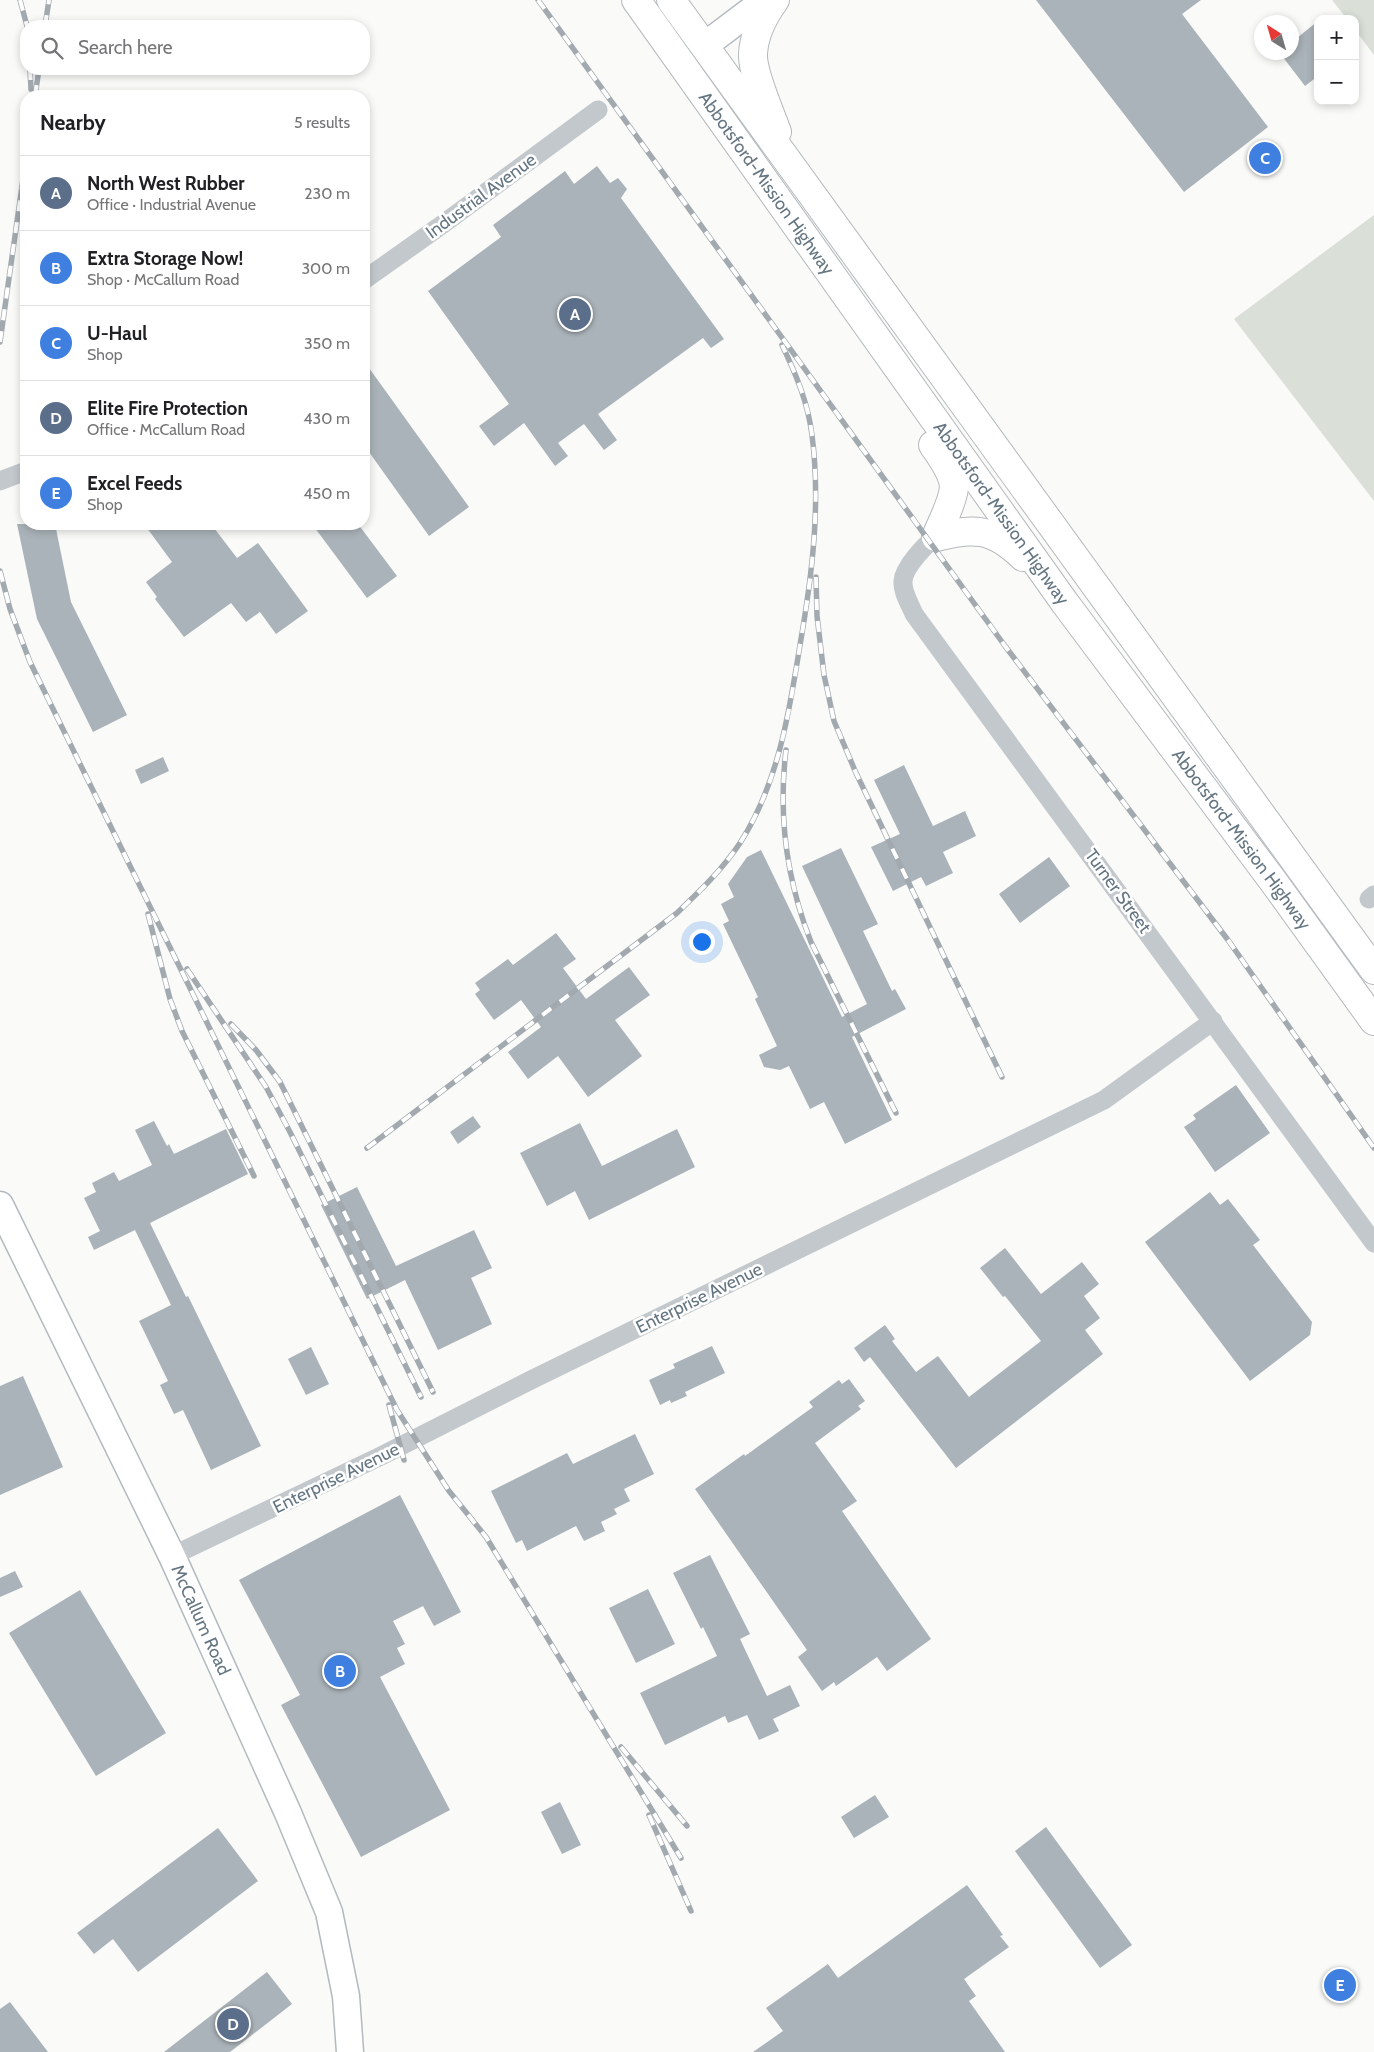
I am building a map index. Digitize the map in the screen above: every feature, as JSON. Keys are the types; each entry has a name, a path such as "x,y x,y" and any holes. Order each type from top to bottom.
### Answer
{"highway":[{"name":"Abbotsford-Mission Highway","path":"636,0 1065,603 1273,881 1374,1021"},
{"name":"Abbotsford-Mission Highway","path":"671,0 1374,970"},
{"path":"774,0 756,37 753,54 757,75 786,159"},
{"path":"658,32 677,44 697,48 704,46"},
{"path":"756,169 767,206 792,248 819,289 935,448 949,471 954,487 936,537"},
{"path":"936,537 956,532 979,531 1002,538 1030,564 1065,603"}],"main road":[{"path":"704,46 765,0"},
{"name":"McCallum Road","path":"0,1205 172,1556 252,1732 329,1912 346,1996 350,2052"}],"street":[{"name":"Industrial Avenue","path":"370,276 598,110"},
{"path":"0,481 20,473"},
{"name":"Turner Street","path":"936,537 912,562 903,580 906,596 914,614 1374,1242"},
{"name":"Enterprise Avenue","path":"172,1556 381,1456 533,1379 1104,1100 1213,1020"}],"shaded area":[{"path":"1332,0 1374,0 1374,55 1359,35 1359,15 1344,15"},
{"path":"1374,215 1374,501 1234,319"}],"building":[{"path":"1036,0 1201,0 1182,14 1268,127 1184,192"},
{"path":"1314,24 1314,79 1305,86 1285,60 1299,60 1299,36"},
{"path":"597,166 610,183 618,178 627,189 621,198 724,339 711,348 703,338 598,414 617,440 604,450 584,424 558,443 568,456 555,466 524,423 494,446 479,426 509,404 428,291 501,237 493,225 565,171 574,184"},
{"path":"370,369 469,507 429,536 370,453"},
{"path":"17,524 20,524 20,530 56,530 71,602 127,715 93,732 37,619"},
{"path":"148,530 216,530 237,558 258,543 308,611 276,634 260,612 246,622 231,603 184,637 155,599 157,597 146,582 172,562"},
{"path":"316,530 362,530 397,576 367,598"},
{"path":"163,757 169,771 141,784 135,770"},
{"path":"904,765 933,826 965,811 976,836 943,852 953,873 926,886 921,877 893,891 871,847 900,834 874,780"},
{"path":"841,848 878,924 863,931 892,991 895,989 906,1009 852,1037 892,1120 845,1144 824,1102 810,1109 789,1066 780,1070 764,1067 759,1055 777,1046 755,999 758,997 723,924 729,921 721,904 734,897 728,884 747,857 761,850 842,1017 867,1004 802,866"},
{"path":"1049,857 1070,886 1020,923 999,894"},
{"path":"556,933 576,959 563,968 586,999 629,967 650,995 615,1020 642,1056 588,1097 558,1056 528,1079 508,1052 541,1027 521,1000 494,1020 475,994 480,990 475,983 508,959 513,965"},
{"path":"1236,1085 1270,1133 1215,1172 1184,1127 1196,1119 1193,1115"},
{"path":"473,1116 481,1127 458,1144 450,1132"},
{"path":"154,1121 167,1146 169,1144 174,1154 226,1129 248,1174 150,1223 261,1446 211,1470 183,1410 174,1414 160,1385 168,1381 139,1321 171,1305 135,1230 94,1250 88,1237 100,1231 84,1198 96,1192 92,1183 114,1172 119,1181 152,1165 135,1130"},
{"path":"580,1123 602,1166 677,1129 695,1167 589,1220 575,1191 547,1206 520,1153"},
{"path":"357,1187 396,1266 474,1230 492,1268 471,1278 492,1324 438,1350 405,1280 367,1299 321,1205"},
{"path":"1210,1192 1220,1205 1228,1199 1260,1240 1253,1245 1312,1322 1310,1335 1250,1381 1145,1242"},
{"path":"1005,1248 1041,1294 1082,1262 1099,1284 1084,1296 1100,1318 1085,1330 1103,1354 956,1468 870,1357 864,1362 854,1348 885,1325 895,1339 892,1341 916,1372 938,1356 969,1397 1041,1341 980,1268"},
{"path":"712,1346 725,1373 685,1392 687,1396 671,1403 670,1400 660,1405 649,1380 675,1368 673,1364"},
{"path":"311,1347 329,1384 306,1395 288,1359"},
{"path":"23,1376 63,1467 0,1495 0,1386"},
{"path":"849,1379 865,1401 858,1406 861,1409 815,1443 857,1501 842,1511 931,1639 887,1671 877,1657 836,1686 834,1682 822,1691 798,1657 807,1650 695,1489 813,1407 809,1402 839,1380 842,1384"},
{"path":"635,1434 654,1474 624,1489 630,1501 614,1509 617,1514 601,1522 605,1531 584,1541 576,1526 527,1551 522,1540 516,1543 491,1491 567,1453 573,1464"},
{"path":"400,1495 461,1612 434,1626 423,1606 393,1621 405,1644 397,1648 405,1664 380,1677 450,1810 361,1857 281,1705 300,1695 239,1580"},
{"path":"710,1555 750,1634 740,1639 767,1696 790,1685 800,1706 773,1719 779,1731 759,1740 747,1715 728,1723 725,1716 665,1745 640,1693 717,1656 673,1573"},
{"path":"15,1571 23,1587 0,1597 0,1578"},
{"path":"648,1589 675,1644 636,1663 609,1608"},
{"path":"80,1590 166,1733 96,1776 9,1633"},
{"path":"875,1795 889,1817 854,1838 841,1817"},
{"path":"560,1802 581,1845 562,1854 541,1812"},
{"path":"1046,1827 1132,1945 1100,1968 1015,1851"},
{"path":"218,1828 258,1881 138,1972 113,1939 94,1954 77,1933"},
{"path":"967,1885 1003,1935 1000,1936 1009,1947 964,1979 976,1996 969,2001 1005,2052 753,2052 783,2031 766,2008 828,1964 838,1978"},
{"path":"267,1972 292,2004 230,2052 164,2052"},
{"path":"10,2002 48,2052 0,2052 0,2009"}],"railway":[{"path":"20,0 25,20"},
{"path":"46,20 49,0"},
{"path":"538,0 1005,646 1228,940 1374,1148"},
{"path":"30,75 31,89"},
{"path":"36,90 38,75"},
{"path":"0,342 20,200"},
{"path":"367,1148 677,913 726,862 740,843 753,820 773,773 786,722 804,619 814,540 816,488 812,435 801,389 782,345"},
{"path":"0,571 10,609 30,662 397,1410 449,1491 486,1537 681,1858"},
{"path":"816,577 817,616 824,675 834,721 856,773 1002,1077"},
{"path":"786,750 783,799 784,824 786,848 796,896 811,942 896,1113"},
{"path":"148,914 170,999 182,1031 254,1176"},
{"path":"187,969 266,1087 421,1397"},
{"path":"231,1024 256,1050 280,1082 433,1392"},
{"path":"389,1405 404,1460"},
{"path":"621,1747 687,1826"},
{"path":"649,1815 691,1911"}],"place":[{"name":"U-Haul","path":"1265,158"},
{"name":"North West Rubber","path":"575,314"},
{"name":"Extra Storage Now!","path":"340,1671"},
{"name":"Excel Feeds","path":"1340,1985"},
{"name":"Elite Fire Protection","path":"233,2024"}]}
